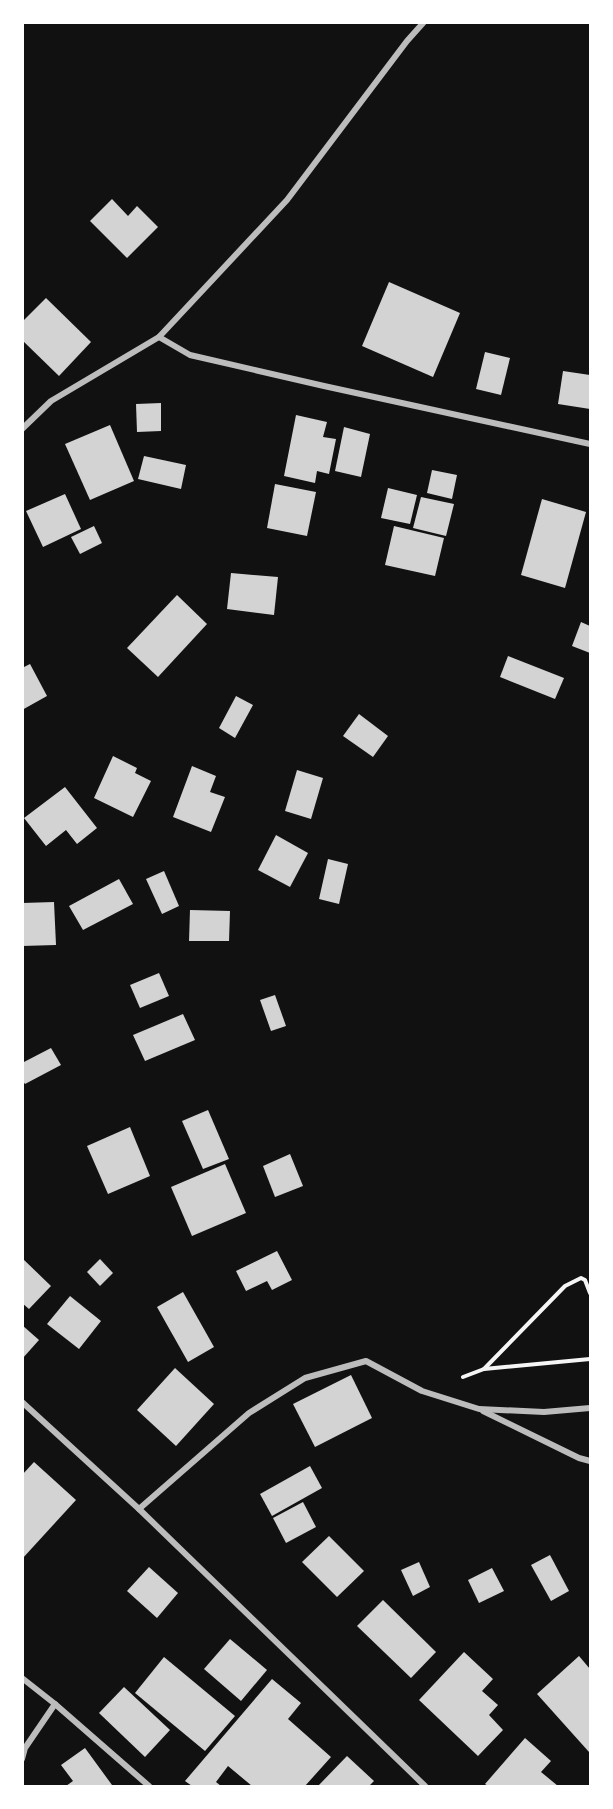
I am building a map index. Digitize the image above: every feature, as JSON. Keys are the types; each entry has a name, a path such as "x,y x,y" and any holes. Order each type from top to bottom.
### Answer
{"street":[{"path":"22,429 51,401 159,337 287,200 407,41 424,22"},
{"path":"159,337 190,355 591,444"},
{"path":"140,1509 249,1413 305,1378 366,1361 422,1391 479,1409 579,1458 591,1461"},
{"path":"22,1402 140,1509 425,1786"},
{"path":"479,1409 544,1412 591,1408"},
{"path":"22,1678 56,1704 149,1786"},
{"path":"22,1760 25,1748 56,1704"}],"path":[{"path":"484,1369 565,1286 580,1278 585,1280 591,1293"},
{"path":"422,1391 484,1369 591,1359"}],"building":[{"path":"112,199 128,216 137,206 158,227 127,258 90,221"},
{"path":"389,282 460,313 433,377 362,346"},
{"path":"46,298 91,342 59,376 22,340 22,322"},
{"path":"485,352 510,358 501,395 476,389"},
{"path":"563,371 590,375 590,409 558,404"},
{"path":"161,403 161,431 137,432 136,404"},
{"path":"296,415 327,422 323,437 336,439 329,474 317,471 315,483 284,476"},
{"path":"110,425 134,481 90,500 65,444"},
{"path":"344,427 370,434 361,477 335,471"},
{"path":"144,456 186,465 181,489 138,479"},
{"path":"432,470 457,475 452,499 427,493"},
{"path":"275,484 316,492 307,536 267,528"},
{"path":"388,488 417,495 410,524 381,518"},
{"path":"65,494 81,529 43,547 26,511"},
{"path":"421,497 454,504 446,536 413,528"},
{"path":"542,499 586,512 565,588 521,575"},
{"path":"94,526 102,543 80,554 71,537"},
{"path":"394,526 444,538 435,576 385,565"},
{"path":"231,573 278,577 274,615 227,609"},
{"path":"177,595 207,624 158,677 127,648"},
{"path":"581,622 590,626 590,653 572,646"},
{"path":"508,656 564,678 555,699 500,677"},
{"path":"30,664 47,696 22,710 22,668"},
{"path":"236,696 253,705 235,738 219,728"},
{"path":"359,714 388,736 373,757 343,736"},
{"path":"113,756 137,768 135,773 151,781 133,817 94,798"},
{"path":"192,766 216,776 210,792 225,797 211,832 173,817"},
{"path":"297,770 323,778 311,819 285,811"},
{"path":"65,787 97,828 77,844 66,830 46,846 24,818"},
{"path":"276,835 308,853 290,887 258,870"},
{"path":"328,859 348,864 339,904 319,899"},
{"path":"164,871 179,906 162,914 146,879"},
{"path":"119,879 133,904 83,930 69,906"},
{"path":"54,902 56,945 22,946 22,903"},
{"path":"190,910 230,911 229,941 189,941"},
{"path":"159,973 169,996 140,1008 130,985"},
{"path":"275,995 286,1026 271,1031 260,1000"},
{"path":"183,1014 195,1040 145,1061 133,1035"},
{"path":"51,1048 61,1065 25,1084 22,1080 22,1063"},
{"path":"208,1110 229,1159 203,1169 182,1121"},
{"path":"130,1127 150,1176 108,1194 87,1146"},
{"path":"290,1154 303,1186 275,1197 263,1166"},
{"path":"225,1164 246,1213 192,1236 171,1187"},
{"path":"277,1251 292,1280 272,1290 267,1281 246,1291 236,1271"},
{"path":"22,1258 51,1286 29,1309 22,1303"},
{"path":"100,1259 113,1273 100,1286 87,1272"},
{"path":"183,1292 214,1347 188,1362 157,1307"},
{"path":"70,1296 101,1321 79,1349 47,1324"},
{"path":"22,1325 39,1340 22,1359"},
{"path":"175,1368 214,1404 176,1446 137,1410"},
{"path":"351,1375 372,1418 315,1447 293,1404"},
{"path":"34,1462 76,1500 22,1559 22,1475"},
{"path":"310,1466 322,1488 272,1516 260,1494"},
{"path":"303,1502 316,1527 286,1543 273,1518"},
{"path":"329,1536 364,1571 337,1597 302,1562"},
{"path":"550,1555 569,1591 551,1601 531,1565"},
{"path":"419,1562 430,1587 413,1596 401,1570"},
{"path":"149,1567 178,1593 157,1618 127,1591"},
{"path":"492,1568 504,1591 479,1603 468,1580"},
{"path":"383,1600 436,1652 411,1678 357,1626"},
{"path":"230,1639 267,1670 241,1701 204,1669"},
{"path":"464,1652 493,1679 482,1691 498,1705 489,1715 503,1730 478,1756 419,1700"},
{"path":"579,1656 590,1669 589,1752 537,1694"},
{"path":"164,1657 235,1716 205,1751 135,1693"},
{"path":"272,1679 301,1703 288,1719 331,1757 305,1786 252,1786 228,1766 216,1782 221,1786 192,1786 185,1781"},
{"path":"124,1687 170,1730 145,1757 99,1713"},
{"path":"525,1738 551,1761 541,1772 558,1786 488,1786 485,1784"},
{"path":"85,1748 112,1785 66,1786 73,1781 61,1765"},
{"path":"347,1756 374,1781 369,1786 318,1786"}]}
